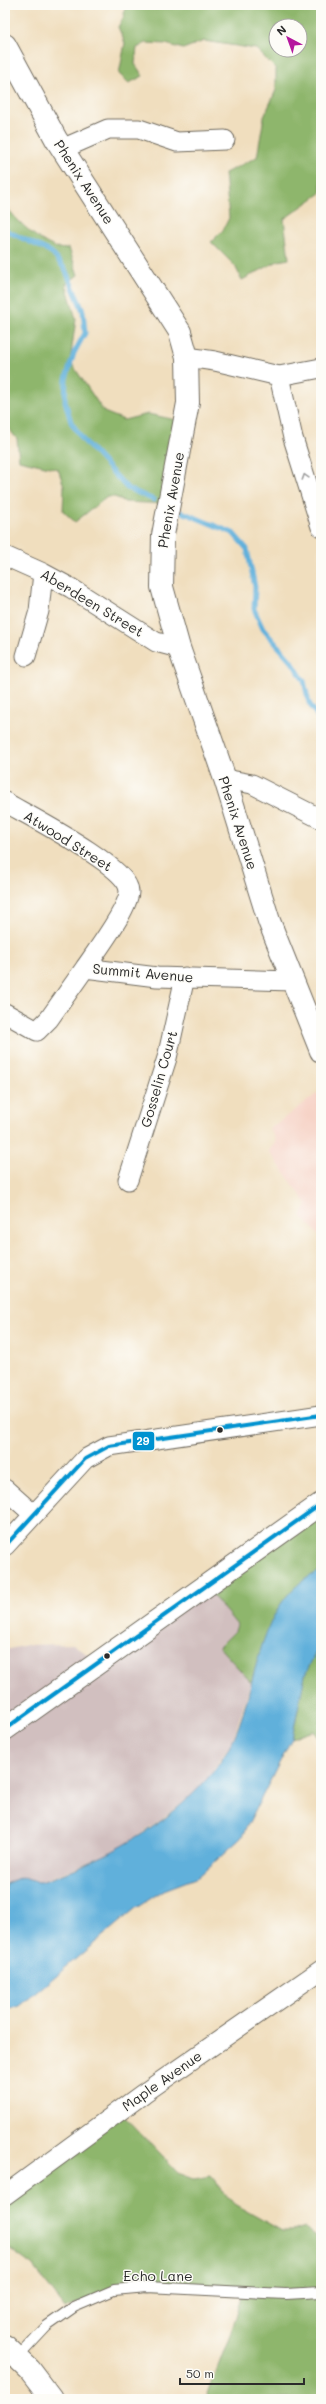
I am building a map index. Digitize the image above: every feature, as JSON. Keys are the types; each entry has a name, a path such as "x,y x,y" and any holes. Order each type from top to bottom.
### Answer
{"main road":[{"name":"Phenix Avenue","path":"5,45 62,149 180,332 186,357 188,403 163,535 162,587 179,648 225,779 269,921 321,1051"},
{"path":"5,1729 321,1504"},
{"path":"12,2351 52,2399"}],"street":[{"path":"62,149 108,129 139,129 177,142 225,140"},
{"path":"186,357 215,360 278,376 321,368"},
{"path":"278,376 293,438 321,527"},
{"name":"Aberdeen Street","path":"5,556 43,573 109,610 156,642 179,648"},
{"path":"26,656 39,611 43,573"},
{"path":"225,779 252,784 321,819"},
{"name":"Atwood Street","path":"5,802 100,859 126,881 129,891 123,908 85,968"},
{"name":"Summit Avenue","path":"5,1013 37,1032 49,1019 85,968 157,976 292,981"},
{"name":"Gosselin Court","path":"128,1180 167,1058 185,977"},
{"path":"5,1546 84,1459 109,1446 321,1415"},
{"path":"5,1489 33,1514"},
{"name":"Maple Avenue","path":"5,2195 144,2092 321,1970"}],"lane":[{"name":"Echo Lane","path":"12,2351 74,2307 114,2290 147,2287 286,2294 321,2292"}],"shaded area":[{"path":"321,1091 321,1237 301,1216 307,1204 269,1151 276,1140 269,1129"},
{"path":"204,1585 237,1625 235,1631 219,1647 251,1682 232,1742 201,1788 161,1820 119,1849 5,1897 5,1650 27,1645 73,1644 95,1660"}],"green space":[{"path":"125,5 321,5 321,193 284,219 289,259 278,261 242,280 235,266 211,242 223,230 229,218 225,173 257,157 264,117 276,90 276,69 256,49 204,41 183,49 166,44 146,43 137,48 135,64 143,76 129,83 119,74 125,43 118,27 124,16"},
{"path":"5,205 25,227 43,241 52,246 69,248 78,275 66,284 76,319 70,361 104,412 124,420 148,414 181,421 165,504 125,502 115,497 107,497 75,522 63,511 64,486 58,469 19,460 17,439 5,424"},
{"path":"321,1501 321,1571 305,1579 292,1590 282,1603 267,1633 251,1682 219,1647 235,1631 237,1625 204,1585"},
{"path":"321,1640 321,1741 314,1731 292,1738 306,1669"},
{"path":"119,2111 178,2173 194,2179 210,2176 234,2204 282,2231 293,2231 304,2227 321,2241 321,2399 206,2399 236,2318 243,2292 127,2285 65,2308 33,2266 5,2245 5,2192"}],"water":[{"path":"321,1571 321,1641 305,1675 292,1738 241,1838 198,1877 164,1890 136,1908 20,2006 5,2011 5,1884 21,1877 36,1882 42,1882 114,1851 173,1812 191,1796 221,1761 232,1742 241,1720 262,1646 271,1622 283,1601 299,1584"}],"waterway":[{"path":"5,230 51,252 65,269 83,311 85,333 74,353 66,379 65,401 71,422 83,440 127,488 154,500"},
{"path":"182,512 233,533 247,549 255,587 254,609 263,629 292,662 304,681 309,703 319,719"}],"transit line":[{"name":"29","path":"5,1546 85,1459 109,1446 321,1415"},
{"name":"29","path":"5,1729 321,1504"}]}
